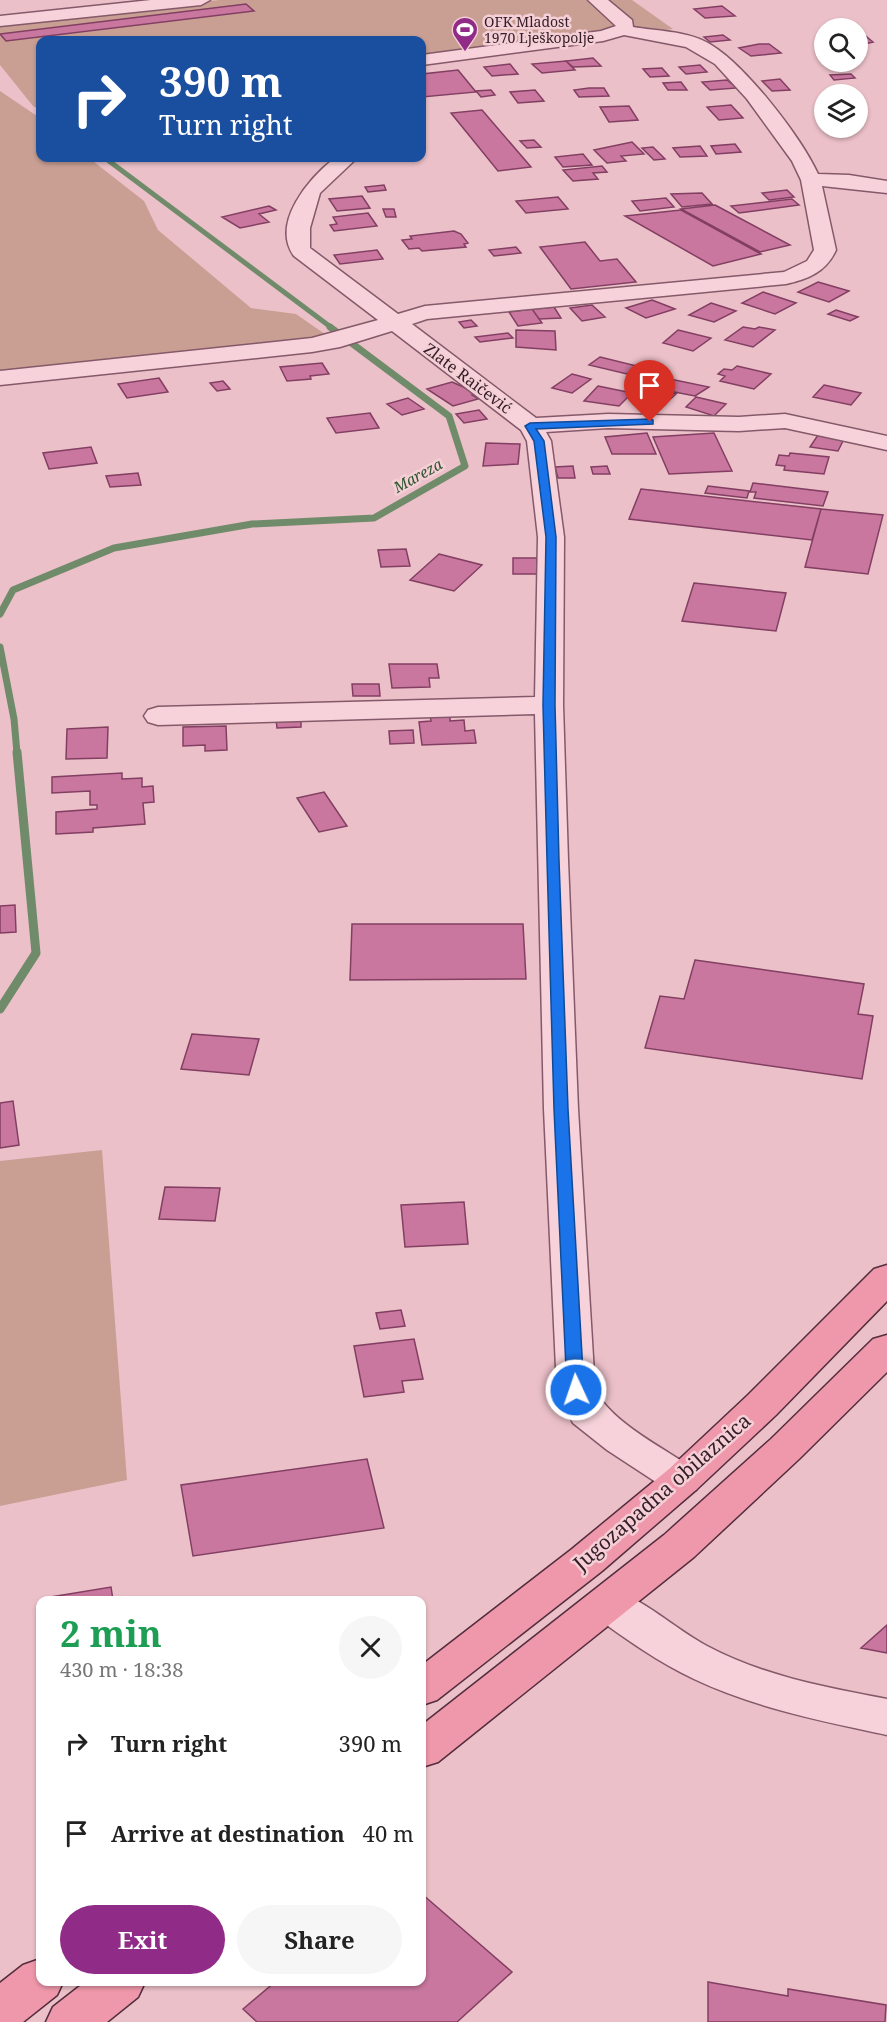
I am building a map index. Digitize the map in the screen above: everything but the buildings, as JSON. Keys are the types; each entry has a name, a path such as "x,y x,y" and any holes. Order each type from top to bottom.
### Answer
{"main road":[{"name":"Jugozapadna obilaznica","path":"426,1685 504,1625 682,1480 752,1415 887,1278"},
{"path":"426,1746 609,1604 764,1469 887,1348"},
{"path":"0,2011 36,1983"},
{"path":"70,2022 117,1986"}],"street":[{"path":"0,21 201,0"},
{"path":"597,0 621,18 626,24 623,30"},
{"path":"0,378 332,342 425,313 786,278 803,273 822,260 825,250 812,180 802,160 754,95 721,60 699,45 623,30 603,36 426,59"},
{"name":"Zlate Raičević","path":"342,162 308,191 303,202 298,246 310,260 511,409 530,426 539,441 551,537 549,705 561,1109 576,1390 587,1413 621,1440 682,1480"},
{"path":"812,180 849,181 887,187"},
{"path":"530,426 608,422 739,424 785,421 887,443"},
{"path":"158,716 549,705"},
{"path":"609,1604 651,1634 724,1674 784,1694 887,1717"}],"shaded area":[{"name":"OFK Mladost 1970 Lješkopolje","path":"219,0 632,0 673,29 426,64 426,36 36,36 36,108 0,65 0,24"},
{"path":"0,91 36,115 36,162 94,162 144,201 158,230 251,308 296,314 332,339 0,374"},
{"path":"102,1150 127,1480 0,1506 0,1161"}],"waterway":[{"name":"Mareza","path":"110,162 332,328"},
{"name":"Mareza","path":"0,614 13,590 114,548 252,524 374,518 465,466 449,416 330,327"},
{"name":"Mareza","path":"0,647 14,719 17,753"},
{"name":"Mareza","path":"0,1009 36,953 17,752"}],"place":[{"name":"OFK Mladost 1970 Lješkopolje","path":"465,53"}],"route":[{"path":"576,1390 561,1109 553,860 549,705 551,537 539,441 530,426 650,422"}]}
